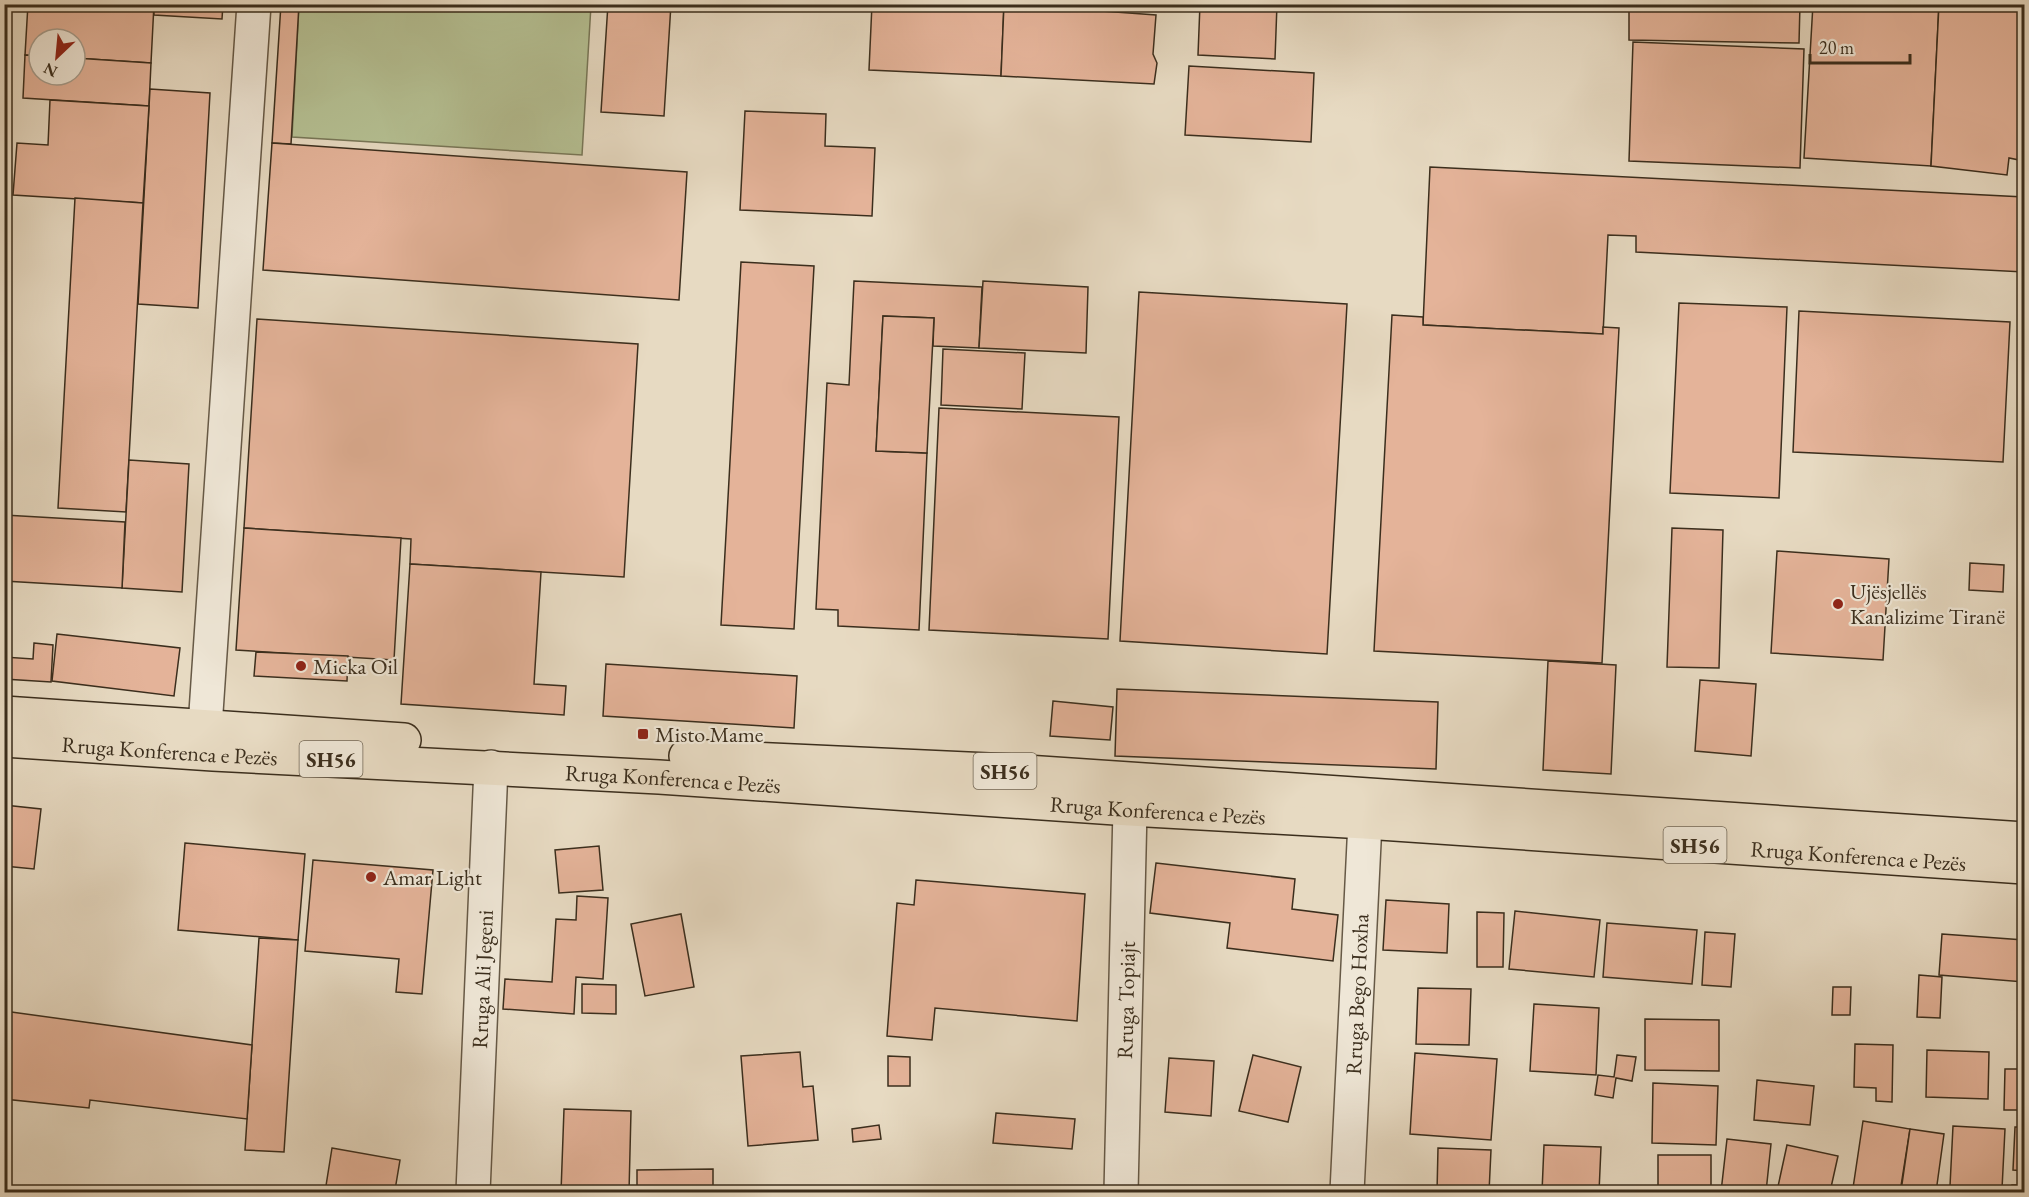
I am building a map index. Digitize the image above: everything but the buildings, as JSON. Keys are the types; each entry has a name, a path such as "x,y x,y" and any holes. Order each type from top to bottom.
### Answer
{"main road":[{"name":"Rruga Konferenca e Pezës","path":"4,713 566,750 1011,771 1366,809 2025,867"},
{"name":"Rruga Konferenca e Pezës","path":"4,740 213,754 491,767 1130,809 1366,809 2025,838"}],"street":[{"path":"205,726 254,4"},
{"name":"Rruga Ali Jegeni","path":"473,1192 491,767"},
{"name":"Rruga Topiajt","path":"1121,1192 1130,809"},
{"name":"Rruga Bego Hoxha","path":"1347,1192 1366,809"}],"green space":[{"path":"299,5 591,5 582,155 292,137"}],"place":[{"name":"Ujësjellës Kanalizime Tiranë","path":"1838,604"},
{"name":"Micka Oil","path":"301,666"},
{"name":"Misto Mame","path":"643,734"},
{"name":"Amar Light","path":"371,877"}]}
